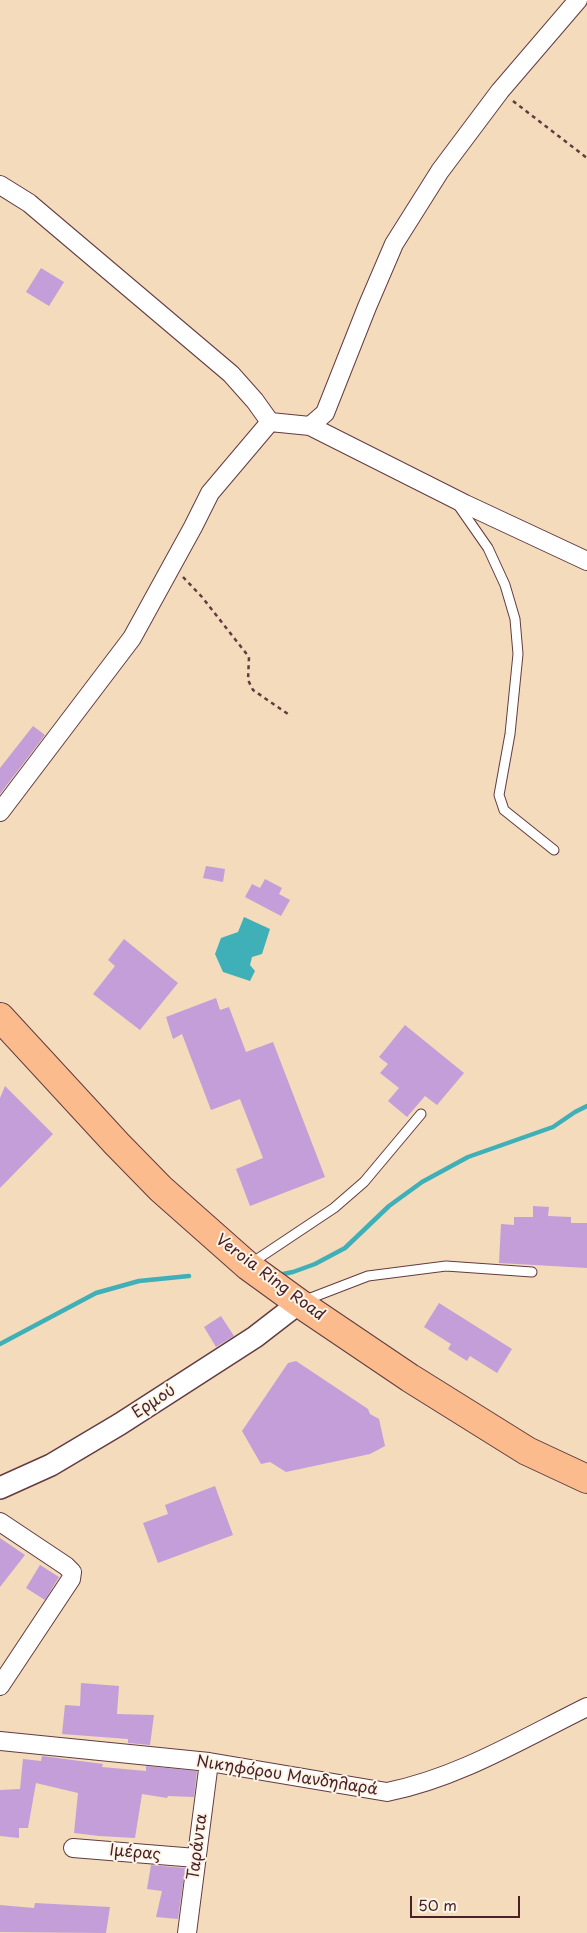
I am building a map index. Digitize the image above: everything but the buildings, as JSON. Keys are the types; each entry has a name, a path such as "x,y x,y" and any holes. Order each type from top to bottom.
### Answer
{"main road":[{"name":"Verοia Ring Road","path":"0,1017 155,1183 248,1266 298,1303 410,1378 527,1451 587,1478"}],"street":[{"path":"310,426 325,413 366,307 394,244 440,170 500,91 578,0"},
{"path":"0,185 29,204 232,374 270,422 310,426 454,498 587,561"},
{"path":"0,812 132,638 210,493 270,422"},
{"name":"Ερμού","path":"0,1488 50,1465 120,1424 255,1337 298,1303"},
{"path":"0,1522 66,1566 72,1572 70,1580 0,1686"},
{"name":"Νικηφόρου Μανδηλαρά","path":"0,1742 209,1762 387,1792 414,1786 456,1771 587,1708"},
{"name":"Ταράντα","path":"187,1933 209,1762"},
{"name":"Ιμέρας","path":"73,1848 196,1858"}],"lane":[{"path":"454,498 488,548 505,585 514,619 517,663 510,734 500,795 504,810 554,850"},
{"path":"248,1266 334,1208 364,1182 421,1114"},
{"path":"298,1303 368,1276 446,1266 532,1272"}],"path":[{"path":"500,91 587,158"},
{"path":"172,564 202,597 249,657 248,680 253,690 288,714"}],"water":[{"path":"244,917 270,929 262,954 252,957 250,965 255,971 250,981 223,972 215,954 221,938 238,932"}],"waterway":[{"path":"278,1275 315,1264 345,1248 389,1206 422,1182 468,1157 553,1127 587,1106"},
{"path":"0,1344 96,1293 139,1281 189,1276"}]}
